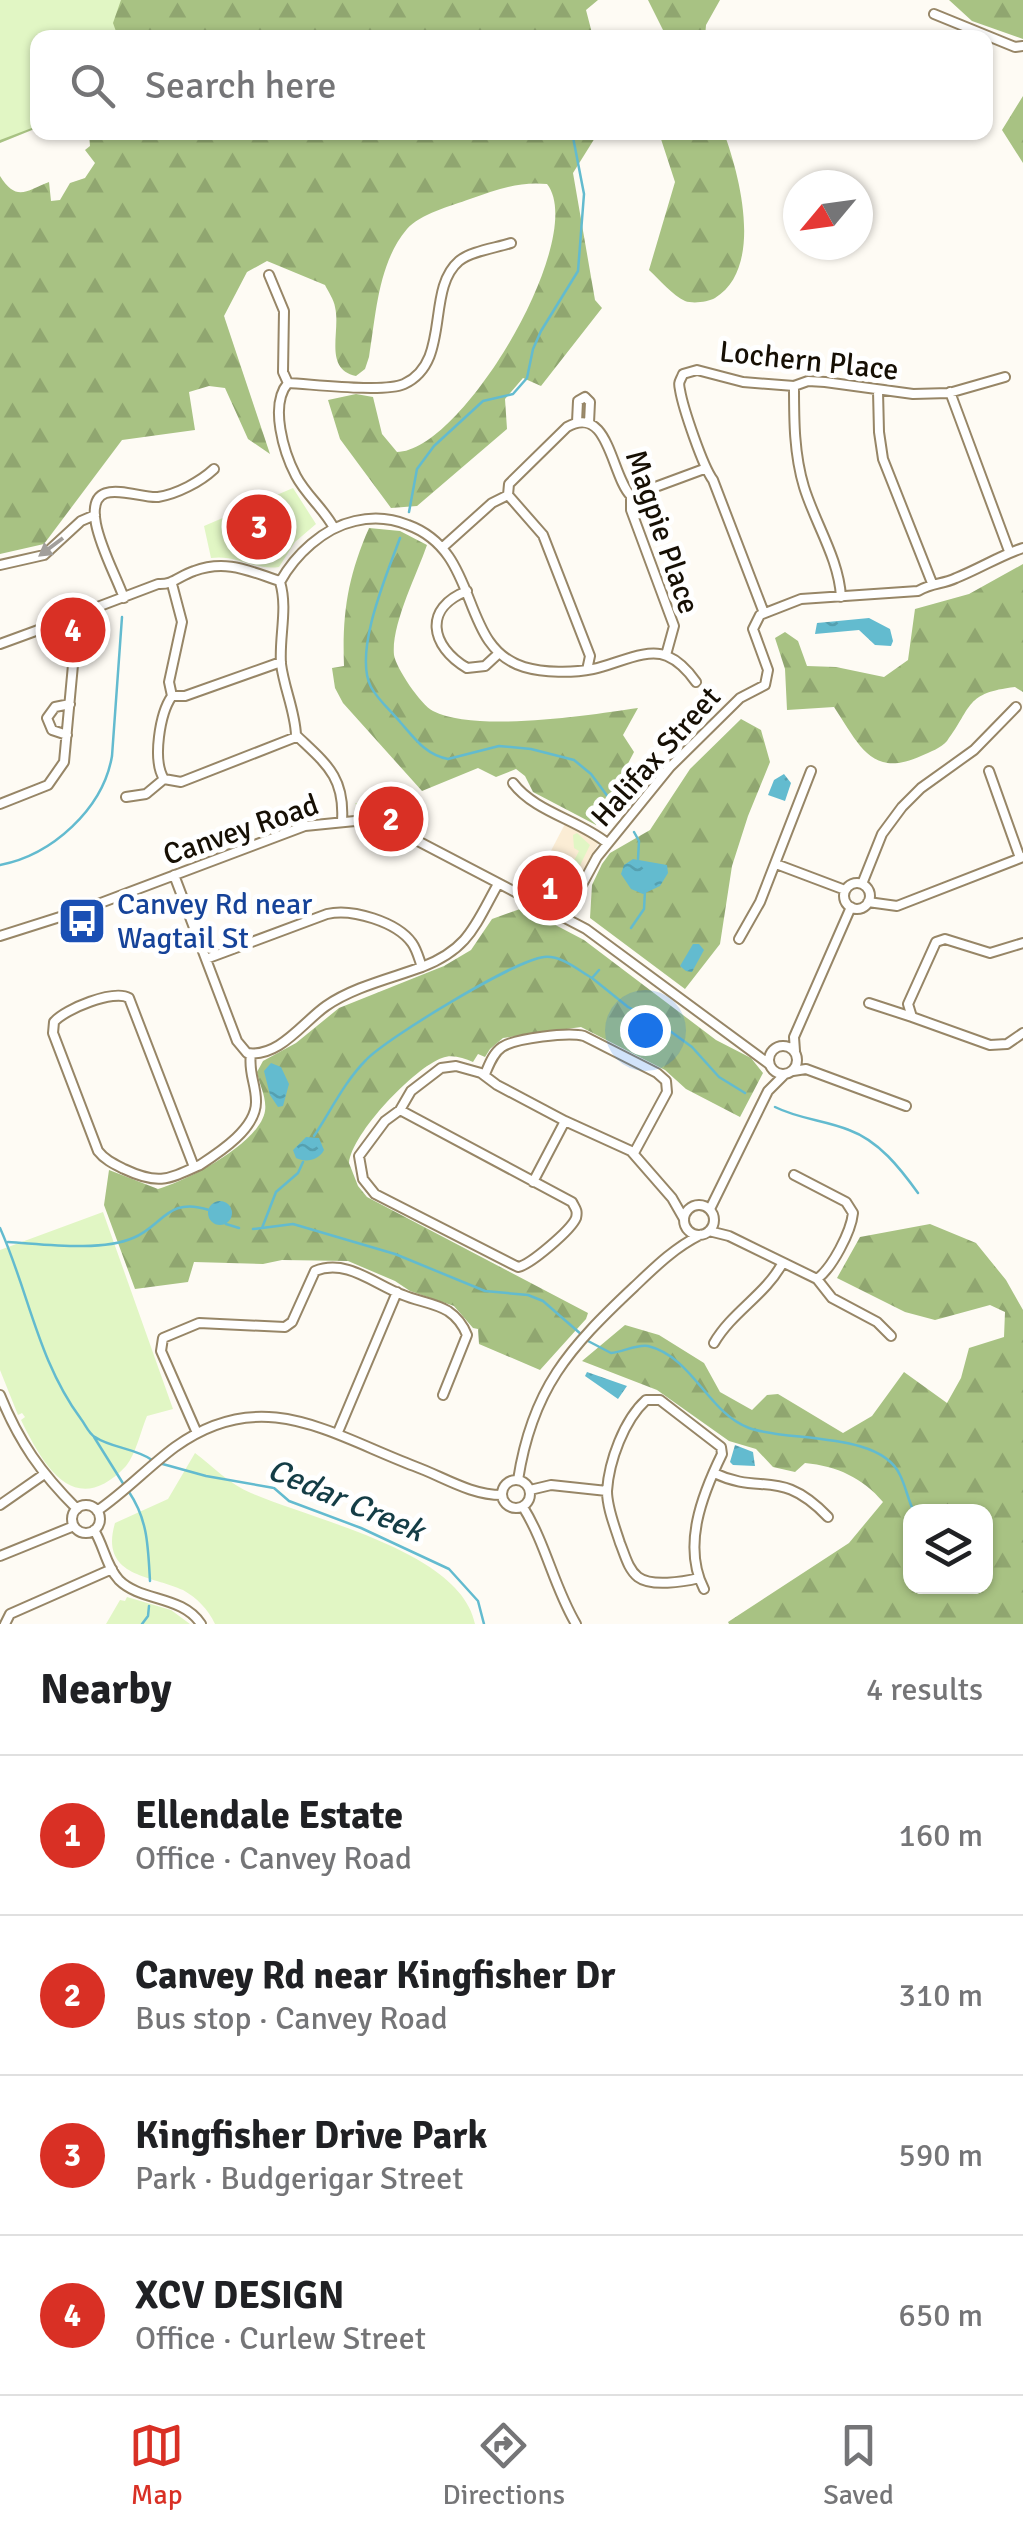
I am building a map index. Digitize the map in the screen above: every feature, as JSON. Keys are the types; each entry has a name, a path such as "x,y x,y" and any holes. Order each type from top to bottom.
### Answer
{"street":[{"path":"934,14 973,30"},
{"path":"993,38 1015,47 1023,46"},
{"path":"334,528 297,479 288,457 280,411 281,390 288,383 385,388 403,384 430,358 447,280 460,260 510,243"},
{"path":"269,275 284,311 283,372 288,383"},
{"name":"Lochern Place","path":"764,613 713,480 704,469 680,390 683,374 697,370 742,382 794,386 825,382 913,394 950,392 1005,376"},
{"path":"794,386 794,436 802,479 840,578 841,597"},
{"path":"878,391 883,459 932,582"},
{"path":"950,392 1009,551"},
{"path":"576,422 592,425 590,404 584,396 578,401 576,422 509,484 508,495 543,535 590,656 587,670"},
{"name":"Magpie Place","path":"592,425 605,438 621,484 631,496 631,510 674,626 666,656"},
{"path":"124,598 97,528 95,515 100,500 108,492 118,490 159,497 202,480 214,469"},
{"path":"631,496 704,469"},
{"path":"443,547 508,495"},
{"path":"0,565 44,556 81,521 95,515"},
{"path":"280,581 309,546 334,528 363,520 398,521 420,530 443,547 459,570 480,625 498,654 520,666 536,670 587,670 650,654 666,656 688,671 696,682"},
{"path":"764,613 801,599 909,593 932,582 950,581 999,560 1009,551 1023,548"},
{"path":"64,626 71,618 158,584 172,584 184,574 223,564 280,581"},
{"path":"280,581 284,598 281,662 296,737 309,745 336,777 342,821"},
{"path":"164,779 158,764 182,617 172,584"},
{"path":"467,591 441,608 441,642 452,658 467,668 485,666 498,654"},
{"name":"Halifax Street","path":"564,918 607,844 675,761 743,696 765,685 768,670 753,629 756,618 764,613"},
{"path":"0,644 52,625 64,626"},
{"path":"0,804 48,785 64,762 74,654 64,626"},
{"path":"172,696 185,696 281,662"},
{"path":"67,735 52,730 47,718 55,707 70,704"},
{"path":"862,884 882,834 902,807 921,788 974,750 1016,707"},
{"path":"126,797 146,794 164,779 181,782 296,737"},
{"path":"739,939 760,902 811,771"},
{"path":"868,902 897,906 1021,858 989,771"},
{"path":"513,783 524,796 594,832 607,844"},
{"name":"Canvey Road","path":"2,936 305,826 342,821 368,823 396,831 592,933 688,1006 743,1042 770,1066 788,1072"},
{"path":"776,864 844,890"},
{"path":"174,875 240,1047 250,1054"},
{"path":"250,1054 281,1043 332,1002 447,956 464,942 498,884"},
{"path":"850,884 862,884 870,893 868,902 862,908 851,907 846,903 844,890 850,884"},
{"path":"806,1069 796,1054 794,1036 851,907"},
{"path":"206,959 327,914 348,911 372,918 404,936 415,948 422,966"},
{"path":"1,924 2,936"},
{"path":"912,1017 908,1000 936,942 944,939 990,954 1023,942"},
{"path":"194,1168 128,998 114,994 56,1018 53,1033 103,1157 150,1180 163,1180 194,1168 251,1120 256,1101 249,1073 250,1054"},
{"path":"869,1003 990,1045 1006,1044 1023,1033"},
{"path":"485,1074 495,1054 506,1045 571,1034 584,1036 657,1074 666,1081 667,1092 634,1153"},
{"path":"768,1091 770,1054 794,1036"},
{"name":"Canvey Road","path":"743,1042 779,1046 796,1054"},
{"path":"676,1248 684,1222 704,1210 768,1091 788,1072 796,1054"},
{"path":"400,1110 572,1202 576,1216 532,1262 518,1267 366,1186 358,1165 360,1152 387,1119 400,1110 411,1090 442,1068 456,1066 485,1074 495,1084 634,1153 672,1198 691,1232 729,1236"},
{"path":"788,1072 806,1069 906,1106"},
{"path":"534,1182 565,1121"},
{"path":"794,1175 846,1202 853,1212 851,1223 823,1275 817,1279"},
{"path":"672,1198 704,1210 729,1236 817,1279 832,1298 880,1324 891,1336"},
{"path":"704,1210 704,1233"},
{"path":"518,1480 531,1419 572,1349 676,1248 704,1233"},
{"path":"714,1344 725,1325 774,1278 782,1264"},
{"path":"197,1433 161,1351 161,1340 198,1323 285,1328 292,1322 318,1269 351,1270 448,1311 467,1335 443,1395"},
{"path":"338,1432 397,1292"},
{"path":"0,1394 13,1426 43,1474 77,1509"},
{"path":"698,1578 648,1581 636,1576 628,1566 611,1518 607,1492 624,1432 639,1406 651,1398 660,1400 720,1447 722,1454 698,1514 698,1578 704,1590"},
{"path":"97,1511 197,1433 226,1421 271,1416 294,1418 338,1432 471,1491 502,1494"},
{"path":"714,1473 786,1486 810,1498 828,1517"},
{"path":"0,1504 43,1474"},
{"path":"518,1480 530,1490"},
{"path":"502,1494 508,1482 518,1480"},
{"path":"530,1490 551,1485 607,1492"},
{"path":"502,1494 509,1507 523,1507 530,1500 530,1490"},
{"path":"87,1506 97,1511 100,1521 94,1530 83,1533 74,1526 77,1509 87,1506"},
{"path":"523,1507 543,1541 576,1624"},
{"path":"0,1556 74,1526"},
{"path":"94,1530 121,1583 186,1608 201,1624"},
{"path":"5,1624 10,1614 112,1570"}],"shaded area":[{"path":"566,822 596,838 598,844 574,890 563,903 553,905 530,891"}],"green space":[{"path":"0,0 598,0 586,10 591,30 30,30 30,131 0,143"},
{"path":"0,0 121,0 113,23 116,30 30,30 30,129 0,140"},
{"path":"648,0 720,0 706,30 663,30"},
{"path":"949,0 1023,0 1023,39 972,21"},
{"path":"1023,96 1023,163 1002,130"},
{"path":"90,140 594,140 573,173 595,300 602,308 541,386 523,378 505,399 507,429 417,506 391,508 340,439 328,400 356,394 373,397 382,434 397,452 424,443 454,418 512,338 535,292 550,248 555,211 547,184 517,185 489,192 428,215 407,229 384,273 369,357 365,369 356,376 346,372 336,358 335,307 325,285 267,261 247,272 224,316 270,454 248,439 225,388 209,386 189,392 195,430 122,440 44,544 0,554 0,176 17,192 49,182 51,201 60,200 70,183 85,178 95,163 85,150"},
{"path":"661,140 726,140 741,196 744,244 730,284 708,301 685,301 649,270 675,182"},
{"path":"293,488 316,524 295,542 279,567 211,558 204,526"},
{"path":"369,528 400,531 427,545 400,615 394,655 410,686 433,711 476,721 504,722 638,708 623,735 634,752 596,825 533,792 525,776 516,769 496,777 478,768 422,791 343,703 335,688 332,668 344,666 348,595"},
{"path":"1023,564 1023,692 1015,687 978,697 939,748 904,762 878,760 859,745 834,707 787,710 785,669 775,638 785,632 798,641 807,666 836,667 884,677 908,660 915,609 969,594"},
{"path":"741,719 761,730 770,762 732,866 720,944 685,989 590,918 592,885 610,853 650,830 690,769"},
{"path":"405,796 396,815 359,810 355,803 376,805"},
{"path":"577,833 590,845 565,896 555,902 540,890 554,895 556,881 562,884 579,851 574,848 573,835"},
{"path":"523,908 584,940 716,1040 751,1058 763,1073 740,1117 686,1089 665,1070 581,1027 503,1038 485,1057 478,1054 473,1062 454,1056 442,1058 416,1074 372,1119 349,1163 367,1197 588,1313 540,1370 479,1344 478,1329 454,1306 410,1291 348,1261 194,1262 188,1282 135,1289 104,1205 109,1170 158,1189 220,1159 237,1148 260,1123 265,1106 257,1072 263,1061 296,1043 339,1008 444,966 471,950 492,919"},
{"path":"103,1212 173,1409 147,1416 130,1461 108,1481 91,1488 76,1488 63,1481 40,1455 0,1370 0,1250"},
{"path":"930,1224 976,1243 1006,1280 1023,1310 1023,1624 729,1624 849,1543 883,1502 867,1486 838,1470 805,1463 795,1472 773,1467 756,1449 729,1441 657,1390 582,1361 625,1325 659,1335 704,1363 720,1392 752,1410 767,1395 778,1394 843,1433 872,1416 904,1372 947,1403 961,1378 969,1348 1004,1337 1005,1312 990,1305 935,1320 905,1312 837,1278 860,1237"},
{"path":"195,1453 244,1490 381,1541 414,1558 443,1577 464,1599 475,1624 215,1624 188,1593 121,1564 112,1541 115,1523 168,1499"},
{"path":"127,1597 171,1610 190,1624 106,1624 120,1600"}],"water":[{"path":"869,618 890,629 891,646 875,645 859,630 815,634 817,623"},
{"path":"784,774 791,783 785,801 768,795 774,780"},
{"path":"633,859 667,865 668,873 660,886 643,894 631,889 621,874 624,865"},
{"path":"693,944 704,950 692,972 680,966"},
{"path":"271,1063 281,1067 289,1084 283,1106 278,1107 270,1095 264,1071"},
{"path":"306,1137 319,1138 324,1150 316,1158 296,1158 293,1150"},
{"path":"220,1201 232,1213 220,1225 208,1213"},
{"path":"587,1372 627,1386 618,1399 585,1376"},
{"path":"735,1445 753,1452 755,1466 730,1462"}],"waterway":[{"path":"409,512 417,469 434,446 483,401 513,394 527,378 541,331 578,271 584,194 574,140"},
{"path":"400,538 380,592 366,654 367,672 377,696 433,754 448,759 499,746 574,760 591,774 617,809"},
{"path":"0,865 19,860 56,840 72,827 98,794 112,756 122,617"},
{"path":"634,832 639,841 638,859"},
{"path":"631,928 644,909 645,891"},
{"path":"314,1136 366,1060 452,1001 507,971 544,957 563,961 592,978 599,970"},
{"path":"592,978 628,1007 692,1047 719,1077 745,1093"},
{"path":"775,1107 840,1127 870,1141 888,1156 918,1193"},
{"path":"253,1229 262,1228 276,1192 298,1173 303,1162"},
{"path":"8,1242 104,1245 133,1238 174,1210 209,1210"},
{"path":"226,1224 239,1228"},
{"path":"262,1228 293,1224 395,1254 485,1291 528,1295 543,1301 582,1335"},
{"name":"Cedar Creek","path":"0,1228 44,1350 66,1397 93,1436 152,1460"},
{"path":"588,1341 611,1353 644,1346 664,1352 722,1410 749,1428 853,1444 873,1451 889,1461 900,1475 911,1504"},
{"path":"94,1437 124,1485"},
{"name":"Cedar Creek","path":"159,1463 274,1488 289,1501 361,1528 449,1569 478,1601 484,1624"},
{"path":"129,1492 143,1524 150,1581"},
{"path":"142,1624 149,1606"}],"place":[{"name":"Kingfisher Drive Park","path":"259,527"},
{"name":"XCV DESIGN","path":"73,630"},
{"name":"Canvey Rd near Kingfisher Dr","path":"391,819"},
{"name":"Ellendale Estate","path":"550,888"},
{"name":"Canvey Rd near Wagtail St","path":"82,921"}]}
